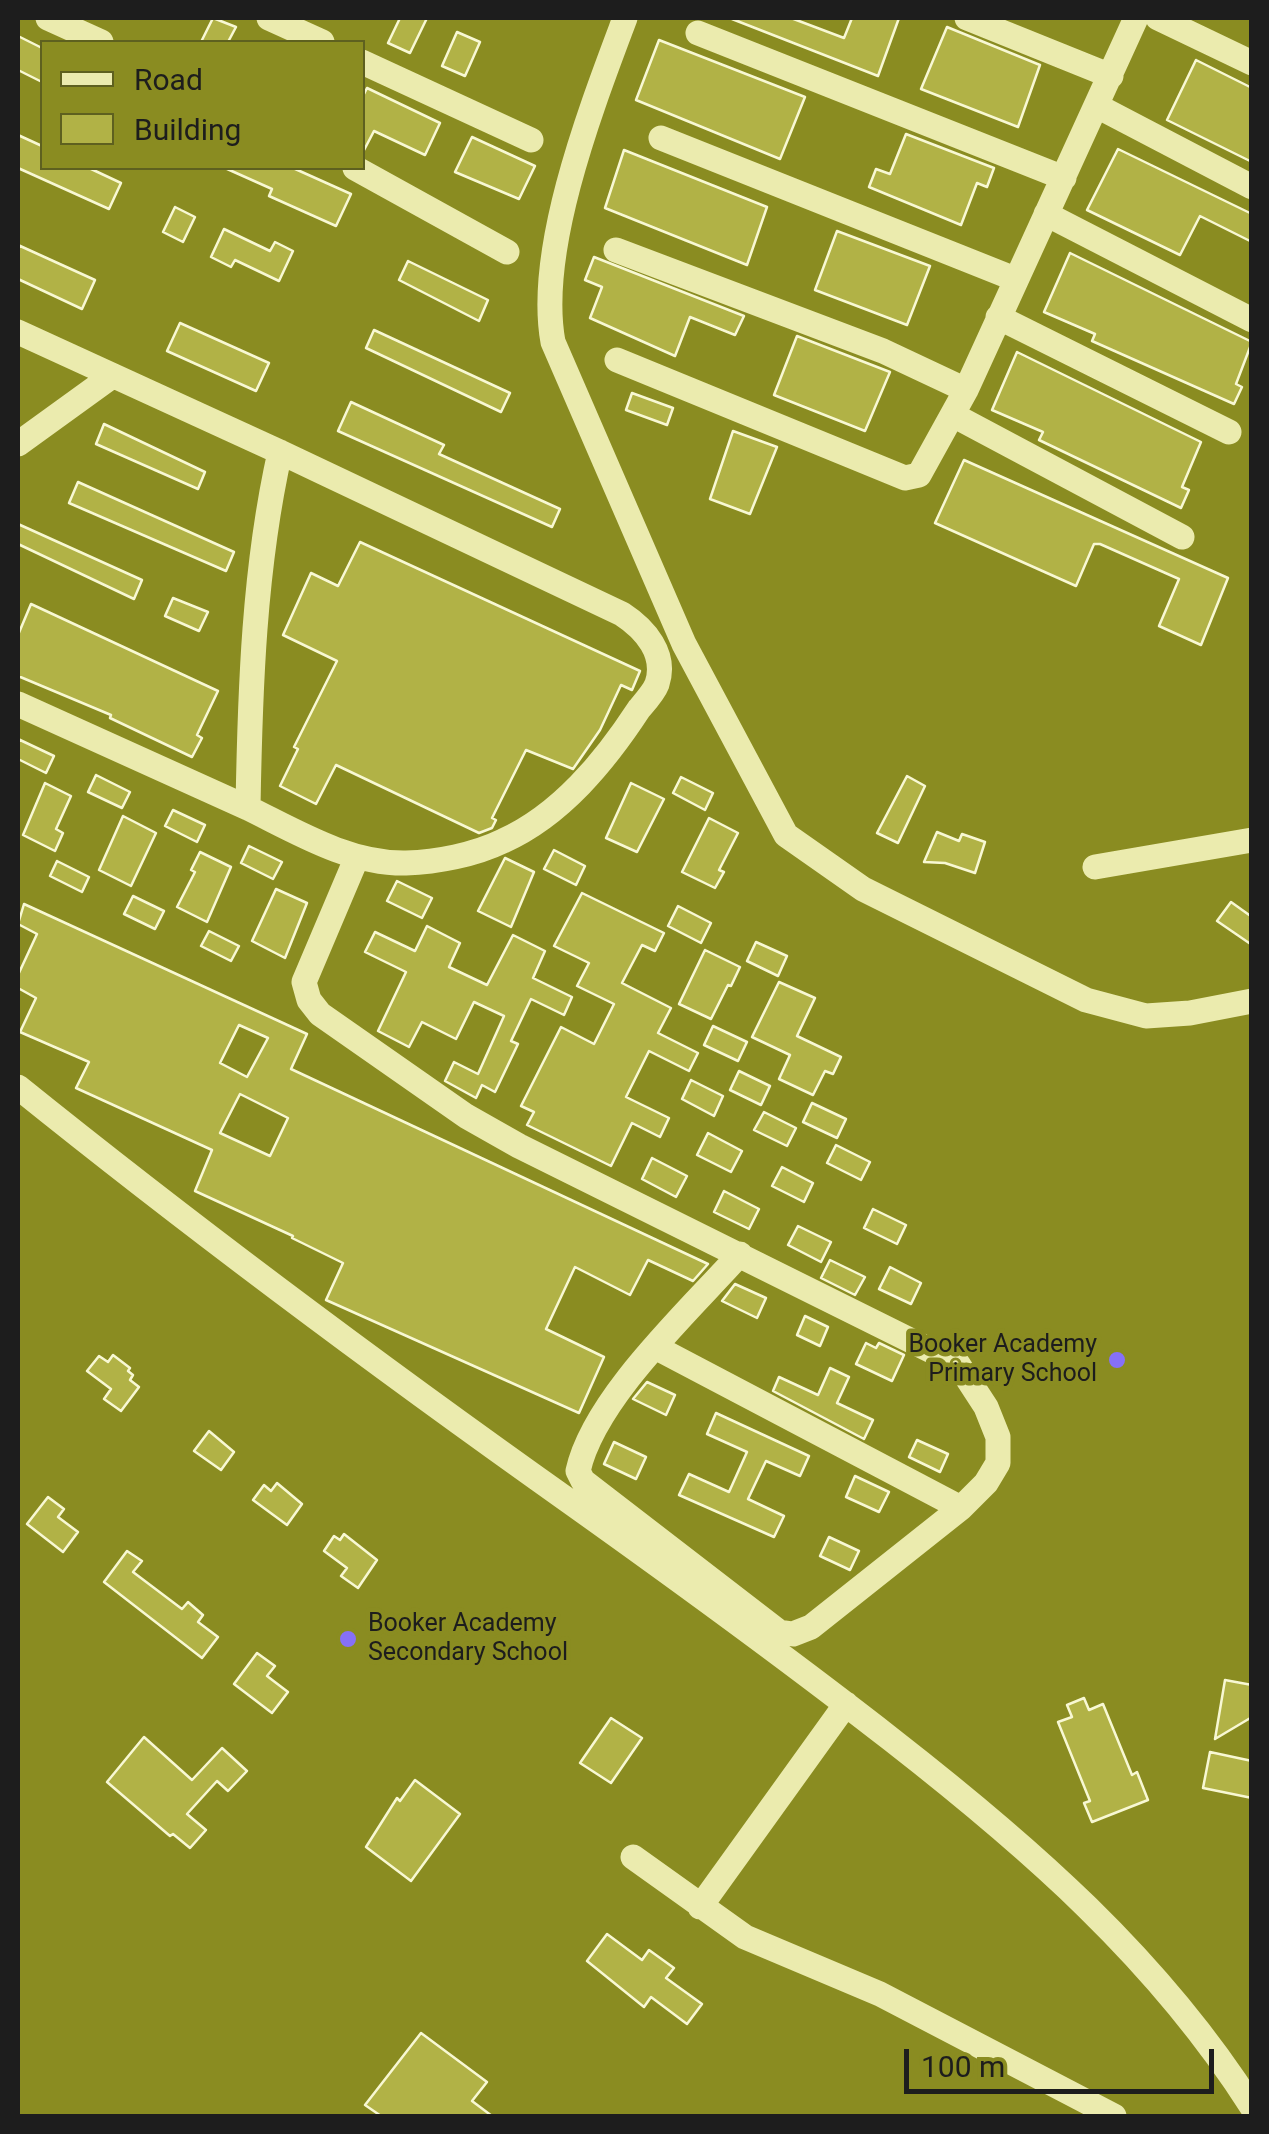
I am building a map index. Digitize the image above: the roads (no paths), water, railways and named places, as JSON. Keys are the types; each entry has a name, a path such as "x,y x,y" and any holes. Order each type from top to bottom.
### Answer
{"street":[{"path":"48,18 97,40"},
{"path":"269,18 318,40"},
{"path":"625,18 560,220 548,283 553,342 684,644 786,835 864,890 1086,1000 1146,1016 1190,1013 1252,1001"},
{"path":"967,18 1111,76"},
{"path":"617,360 913,478 924,470 966,390 1136,18"},
{"path":"1158,18 1252,62"},
{"path":"698,32 1064,178"},
{"path":"365,63 530,140"},
{"path":"1097,106 1252,187"},
{"path":"661,138 1015,280"},
{"path":"358,170 507,252"},
{"path":"1046,214 1252,320"},
{"path":"616,250 882,351 966,390"},
{"path":"998,317 1229,432"},
{"path":"18,332 622,614 644,628 656,652 657,683 613,748 538,822 502,842 425,862 390,863 356,857 18,704"},
{"path":"18,444 112,376"},
{"path":"952,416 1182,537"},
{"path":"248,808 250,712 265,529 280,452"},
{"path":"1096,867 1252,840"},
{"path":"356,857 304,982 309,1000 320,1014 466,1116 519,1146 740,1254 958,1364 986,1407 998,1437 998,1463 986,1483 810,1627 793,1634 778,1632 578,1474 586,1448 609,1407 655,1348 740,1254"},
{"path":"18,1086 388,1373 712,1604 1001,1827 1072,1889 1126,1944 1179,2007 1252,2107"},
{"path":"655,1348 960,1508"},
{"path":"700,1907 846,1704"},
{"path":"634,1858 670,1897 700,1907 744,1937 880,1994 1114,2116"}],"place":[{"name":"Booker Academy Primary School","path":"1117,1360"},
{"name":"Booker Academy Secondary School","path":"348,1639"}]}
